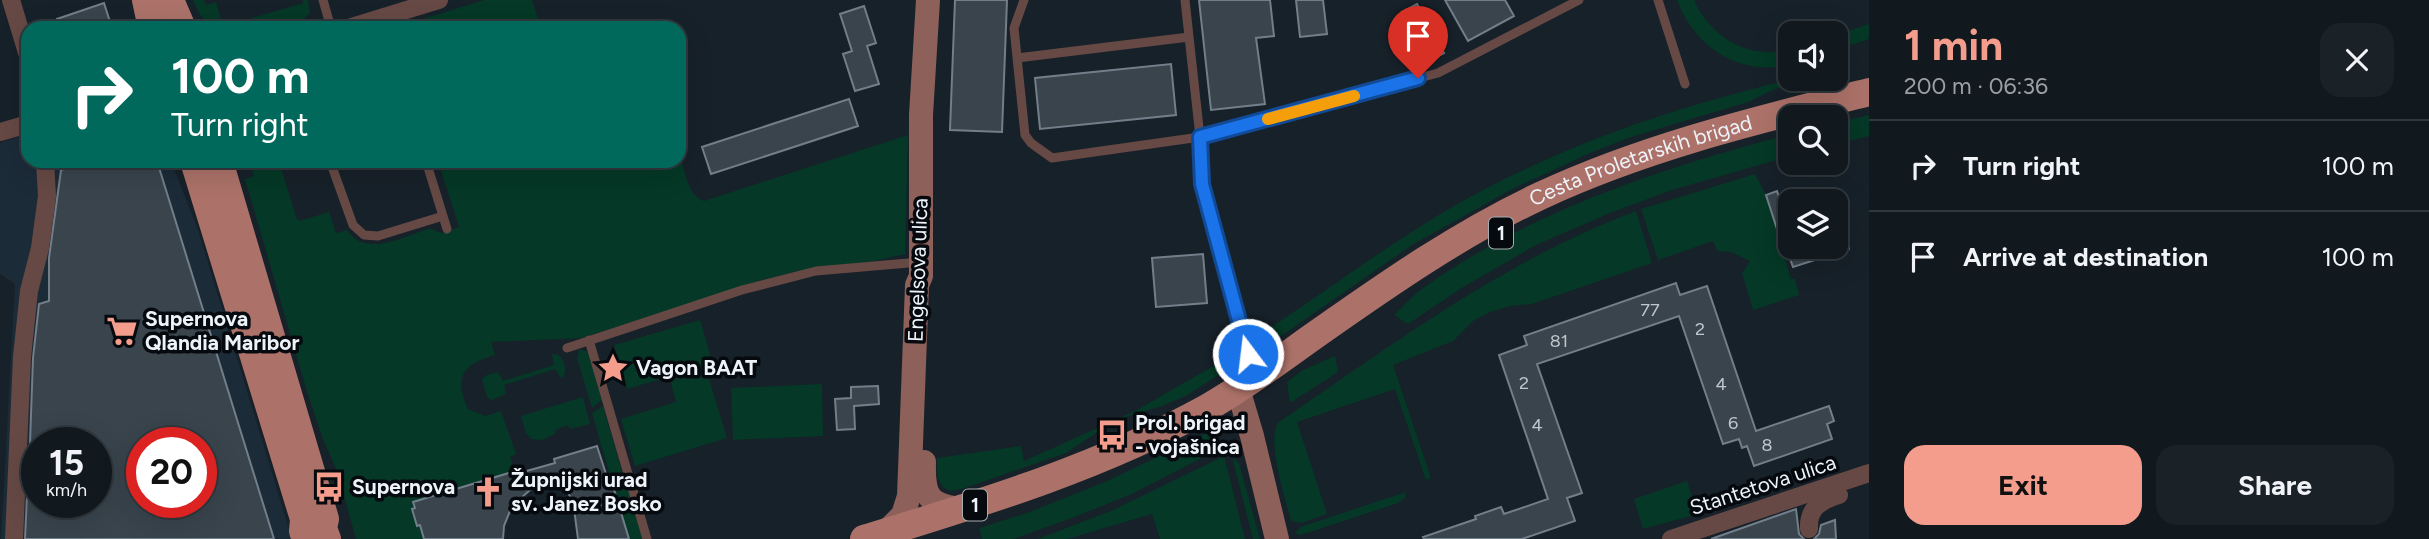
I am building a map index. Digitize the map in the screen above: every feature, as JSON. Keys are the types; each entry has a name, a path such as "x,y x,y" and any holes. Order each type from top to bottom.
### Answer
{"main road":[{"path":"146,0 150,21"},
{"path":"170,0 179,21"},
{"name":"Cesta Proletarskih brigad","path":"875,536 963,509 1098,461 1249,390 1418,265 1496,218 1540,196 1599,170 1656,150 1710,133 1869,92"},
{"path":"1848,112 1869,107"},
{"name":"Cesta Proletarskih brigad","path":"923,539 1003,514 1150,453 1424,278 1504,231 1546,210 1604,184 1678,158 1778,130"},
{"path":"196,168 318,532"},
{"path":"221,168 318,532"}],"street":[{"path":"11,0 21,33"},
{"path":"388,21 439,0"},
{"name":"Engelsova ulica","path":"875,536 903,515 909,496 917,285 921,269 922,115 928,0"},
{"path":"0,132 21,126"},
{"path":"14,539 22,357 29,292 40,248 47,197 45,168"},
{"path":"921,269 924,286 925,491 932,501 944,507 963,509"},
{"path":"1249,390 1277,539"},
{"name":"Stantetova ulica","path":"1673,539 1869,473"},
{"path":"1808,529 1811,514 1819,502 1869,486"}],"lane":[{"path":"323,0 329,21"},
{"path":"1024,0 1014,28 1025,135 1031,143 1052,158 1200,137 1438,73 1579,0"},
{"path":"1185,0 1200,137 1202,184 1246,348 1249,390"},
{"path":"1658,0 1685,84"},
{"path":"1017,58 1189,37"},
{"path":"333,168 353,225 359,233 378,236 443,216"},
{"path":"428,168 447,229"},
{"path":"566,348 742,290 816,271 921,269"},
{"path":"589,340 647,539"}],"shaded area":[{"name":"Supernova Qlandia Maribor","path":"21,136 21,168 174,168 198,230 292,539 1,539 15,284 0,274 0,143"}],"green space":[{"path":"193,0 204,0 206,5 216,2 222,21 206,21"},
{"path":"303,0 308,0 310,13 301,21 242,21 303,3"},
{"path":"484,0 532,0 539,21 416,21"},
{"path":"1677,0 1694,0 1711,26 1733,43 1760,51 1778,52 1778,66 1753,66 1721,55 1707,45 1685,17"},
{"path":"1869,24 1869,39 1848,46 1848,31"},
{"path":"1778,83 1778,88 1748,102 1631,137 1514,188 1412,245 1261,350 1256,343 1273,326 1402,238 1483,190 1596,139 1711,100"},
{"path":"1869,115 1869,136 1848,141 1848,120"},
{"path":"908,135 905,254 875,261 802,270 765,279 582,338 491,342 495,355 468,368 462,381 462,389 468,409 485,416 501,411 516,454 510,457 515,472 414,502 424,539 356,539 337,471 322,437 306,388 245,179 254,176 252,168 281,168 299,221 329,212 336,233 347,230 364,243 374,244 428,229 440,233 459,227 440,168 684,168 690,187 698,198 704,201"},
{"path":"1778,137 1778,159 1672,190 1534,246 1460,289 1408,324 1394,315 1422,289 1511,235 1601,194 1695,161"},
{"path":"1755,174 1766,195 1778,235 1778,259 1785,259 1799,295 1753,310 1742,273 1750,261 1731,252 1717,251 1713,241 1658,260 1641,209"},
{"path":"1636,211 1652,263 1532,304 1510,306 1490,312 1473,321 1453,341 1393,365 1431,478 1426,480 1395,389 1297,422 1327,514 1301,523 1291,521 1275,455 1275,430 1279,422 1408,334 1496,279 1588,231"},
{"path":"700,320 713,364 627,389 614,345"},
{"path":"579,349 588,352 602,400 592,408 577,358"},
{"path":"1236,353 1240,361 1186,396 1105,427 1066,453 962,489 950,491 939,481 937,458 1021,446 1024,461 1135,411"},
{"path":"552,354 559,355 564,364 565,373 562,379 555,369 504,385 506,394 492,400 487,397 482,379 487,375 498,372 503,381 554,365"},
{"path":"1335,356 1338,372 1290,403 1287,382 1303,370"},
{"path":"706,369 727,438 635,466 621,419 676,402 670,380"},
{"path":"822,384 823,436 733,440 731,388"},
{"path":"583,397 590,424 570,429 568,425 555,430 556,433 543,440 531,439 526,433 521,416"},
{"path":"603,406 623,475 611,479 592,413"},
{"path":"1207,433 1217,450 1132,494 1013,539 982,539 979,528 1027,513 1105,482"},
{"path":"1224,456 1245,539 1160,539 1152,514 1067,539 1038,539 1113,510"},
{"path":"1232,457 1239,463 1260,539 1253,539"},
{"path":"625,480 644,539 629,539 613,484"},
{"path":"1687,481 1698,514 1643,529 1634,499"},
{"path":"1406,492 1405,498 1398,503 1310,532 1299,535 1295,533 1300,527"}],"building":[{"path":"955,0 1007,0 1002,132 950,130"},
{"path":"1199,0 1270,0 1274,36 1256,38 1265,104 1211,110"},
{"path":"1296,0 1323,0 1327,34 1300,37"},
{"path":"1445,0 1505,0 1514,16 1468,41"},
{"path":"104,3 110,21 58,21 57,19"},
{"path":"1417,4 1444,53 1429,61 1402,12"},
{"path":"864,6 876,43 867,46 879,84 855,91 843,54 852,51 840,14"},
{"path":"1171,64 1176,115 1040,129 1035,78"},
{"path":"849,99 858,126 711,174 702,147"},
{"name":"Supernova Qlandia Maribor","path":"159,168 274,539 25,539 26,518 112,518 112,427 31,427 33,358 39,304 49,301 49,258 61,170"},
{"path":"1777,191 1778,229 1777,229 1766,195"},
{"path":"1203,254 1207,303 1156,307 1152,258"},
{"path":"1790,259 1818,259 1793,267"},
{"path":"1676,283 1680,295 1707,286 1756,431 1829,406 1834,421 1827,424 1832,439 1754,466 1747,446 1742,448 1739,439 1723,444 1679,316 1537,364 1582,493 1567,498 1575,521 1522,539 1424,539 1423,537 1476,519 1475,516 1501,507 1504,514 1548,499 1499,355 1527,345 1524,336"},
{"path":"878,386 879,404 854,406 855,429 837,430 835,399 851,398 851,387"},
{"name":"Župnijski urad sv. Janez Bosko","path":"597,446 607,477 610,476 629,539 578,539 573,501 566,490 551,485 530,490 512,506 504,526 503,539 424,539 420,525 417,526 412,509 415,508 413,502 522,469 523,472 555,463 554,459"},
{"path":"1796,509 1799,534 1804,539 1711,539"},
{"path":"1835,520 1836,539 1814,539 1819,534 1821,525"}],"slow traffic":[{"path":"1268,119 1354,96"}],"place":[{"name":"Supernova Qlandia Maribor","path":"122,331"},
{"name":"Vagon BAAT","path":"613,368"},
{"name":"Prol. brigad - vojašnica","path":"1112,435"},
{"name":"Supernova","path":"329,487"},
{"name":"Župnijski urad sv. Janez Bosko","path":"488,492"}],"route":[{"path":"1248,354 1202,184 1200,137 1418,78"}]}
